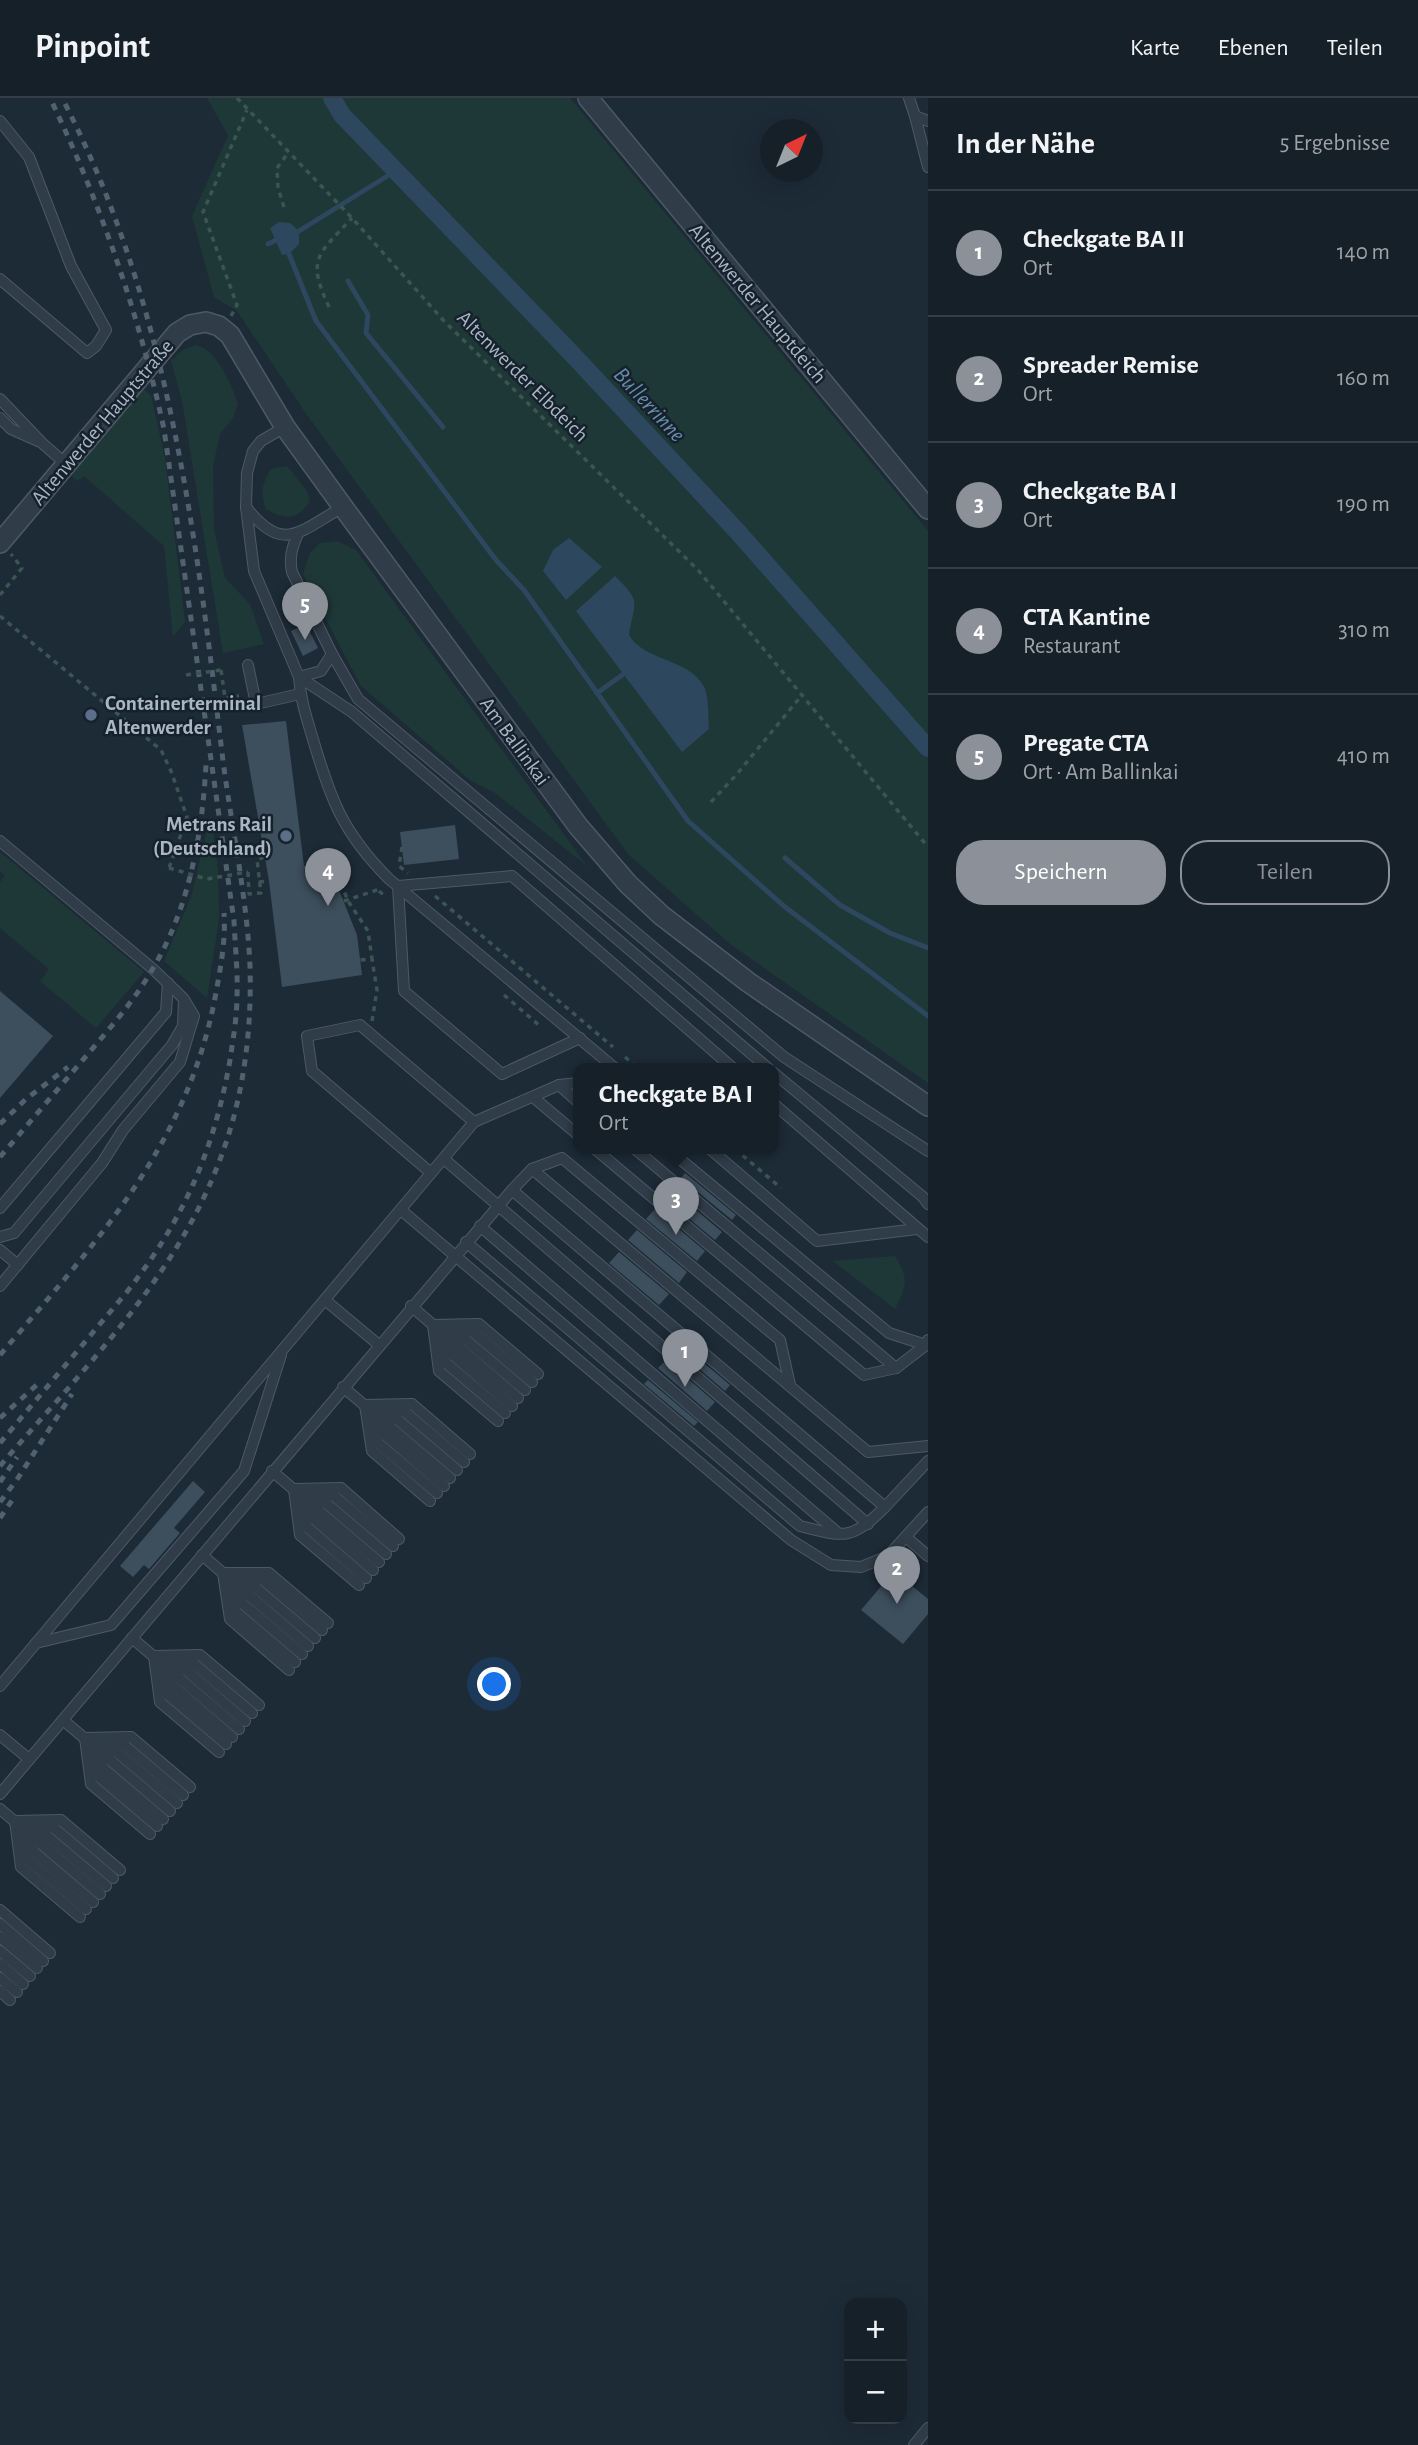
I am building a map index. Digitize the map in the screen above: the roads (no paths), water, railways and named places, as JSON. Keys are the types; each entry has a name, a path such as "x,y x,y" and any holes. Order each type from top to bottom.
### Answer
{"street":[{"name":"Altenwerder Hauptdeich","path":"588,98 928,509"},
{"name":"Am Ballinkai","path":"177,333 190,325 206,322 225,330 285,427 343,507 578,826 628,884 661,915 748,982 928,1107"},
{"name":"Altenwerder Hauptstraße","path":"0,542 177,333"}],"lane":[{"path":"909,98 928,167"},
{"path":"915,117 928,121"},
{"path":"0,121 29,157 71,266 106,330 96,346 87,353 0,279"},
{"path":"0,399 66,464"},
{"path":"0,418 11,429 42,443"},
{"path":"285,427 261,441 253,451 247,473 246,507 254,571 299,677 300,694 338,814 358,845 389,879 609,1063"},
{"path":"246,507 260,525 280,536 298,534 343,507"},
{"path":"298,534 289,562 292,572 332,654 358,699 784,1057 928,1151"},
{"path":"299,677 321,671 332,654"},
{"path":"248,665 256,704 300,694"},
{"path":"299,677 352,712 762,1063"},
{"path":"0,841 168,983 184,999 194,1016 180,1062 123,1130 102,1163 0,1286"},
{"path":"398,886 512,876 727,1063"},
{"path":"398,886 404,991 502,1073 580,1038"},
{"path":"0,1209 166,1012 168,983"},
{"path":"0,1237 14,1233 172,1045 183,1026 184,999"},
{"path":"431,1173 312,1071 307,1036 360,1025 474,1122"},
{"path":"779,1077 928,1204"},
{"path":"0,1686 474,1122 559,1085 573,1084"},
{"path":"559,1085 573,1098"},
{"path":"533,1097 573,1131"},
{"path":"779,1108 928,1237"},
{"path":"601,1154 864,1375 896,1368 927,1343"},
{"path":"641,1154 896,1368"},
{"path":"674,1154 889,1333 927,1343"},
{"path":"716,1154 817,1241 917,1228"},
{"path":"0,1794 454,1255 533,1169 562,1157 780,1340 790,1386"},
{"path":"444,1159 868,1524"},
{"path":"533,1169 868,1452 928,1446"},
{"path":"512,1190 885,1507"},
{"path":"401,1210 791,1540 831,1565 861,1567 888,1556 928,1511"},
{"path":"480,1226 841,1536"},
{"path":"466,1242 800,1526 841,1536 868,1524 928,1461"},
{"path":"0,1250 18,1265"},
{"path":"325,1300 379,1345"},
{"path":"411,1307 433,1325 466,1340 518,1398"},
{"path":"433,1325 479,1324 518,1398"},
{"path":"433,1325 439,1371 518,1398"},
{"path":"433,1325 453,1355 518,1398"},
{"path":"36,1643 111,1625 244,1471 282,1351"},
{"path":"343,1387 365,1405 398,1420 450,1478"},
{"path":"365,1405 412,1404 450,1478"},
{"path":"365,1405 372,1451 450,1478"},
{"path":"365,1405 385,1436 450,1478"},
{"path":"272,1471 294,1489 327,1504 379,1562"},
{"path":"294,1489 341,1488 379,1562"},
{"path":"294,1489 300,1535 379,1562"},
{"path":"294,1489 314,1520 379,1562"},
{"path":"906,1537 928,1556"},
{"path":"202,1555 223,1573 256,1588 308,1646"},
{"path":"223,1573 230,1619 308,1646"},
{"path":"223,1573 243,1604 308,1646"},
{"path":"223,1573 270,1573 308,1646"},
{"path":"132,1638 153,1656 173,1686 239,1729"},
{"path":"153,1656 200,1655 239,1729"},
{"path":"153,1656 160,1702 239,1729"},
{"path":"153,1656 187,1671 239,1729"},
{"path":"63,1720 85,1738 118,1753 170,1811"},
{"path":"0,1735 29,1759"},
{"path":"85,1738 131,1737 170,1811"},
{"path":"85,1738 91,1784 170,1811"},
{"path":"85,1738 104,1769 170,1811"},
{"path":"0,1809 15,1821 47,1836 100,1894"},
{"path":"15,1821 61,1820 100,1894"},
{"path":"15,1821 21,1867 100,1894"},
{"path":"15,1821 34,1852 100,1894"},
{"path":"0,1910 30,1976"},
{"path":"0,1924 30,1976"},
{"path":"0,1937 30,1976"},
{"path":"0,1951 30,1976"},
{"path":"0,1964 30,1976"},
{"path":"0,1978 30,1976"},
{"path":"0,1992 30,1976"},
{"path":"914,2445 928,2428"}],"water":[{"path":"279,222 290,223 299,231 299,244 289,254 282,255 270,228"},
{"path":"569,538 602,567 566,600 543,571 553,550"},
{"path":"615,576 633,597 634,608 629,635 636,644 690,671 705,689 709,729 682,752 576,611"}],"waterway":[{"name":"Bullerrinne","path":"332,98 342,115 574,356 737,531 928,748"},
{"path":"299,231 397,170"},
{"path":"268,244 276,240"},
{"path":"289,254 316,321 496,560 524,590 688,821 785,907 928,1016"},
{"path":"348,281 368,315 366,333 443,427"},
{"path":"597,693 625,673"},
{"path":"785,858 840,905 890,933 928,948"}],"railway":[{"path":"0,1443 126,1293 180,1212 215,1125 230,1060 237,1004 234,921 164,429 143,344 117,260 86,178 50,98"},
{"path":"0,1466 123,1323 177,1246 200,1205 219,1162 234,1115 244,1066 249,1016 250,966 243,889 223,761 202,591 172,422 153,338 128,256 99,176 62,98"},
{"path":"0,1157 121,1014 165,947 184,897 197,845 206,765"},
{"path":"0,1355 70,1273 132,1191 183,1101 201,1052 215,998 221,967 224,913"},
{"path":"0,1124 26,1099 68,1067"},
{"path":"0,1418 41,1381"},
{"path":"0,1502 72,1394"},
{"path":"0,1482 17,1457"},
{"path":"0,1518 15,1496"}],"place":[{"name":"Pregate CTA","path":"305,640"},
{"name":"Containerterminal Altenwerder","path":"91,715"},
{"name":"Metrans Rail (Deutschland)","path":"286,836"},
{"name":"CTA Kantine","path":"328,906"},
{"name":"Checkgate BA I","path":"676,1235"},
{"name":"Checkgate BA II","path":"685,1387"},
{"name":"Spreader Remise","path":"897,1604"}]}
